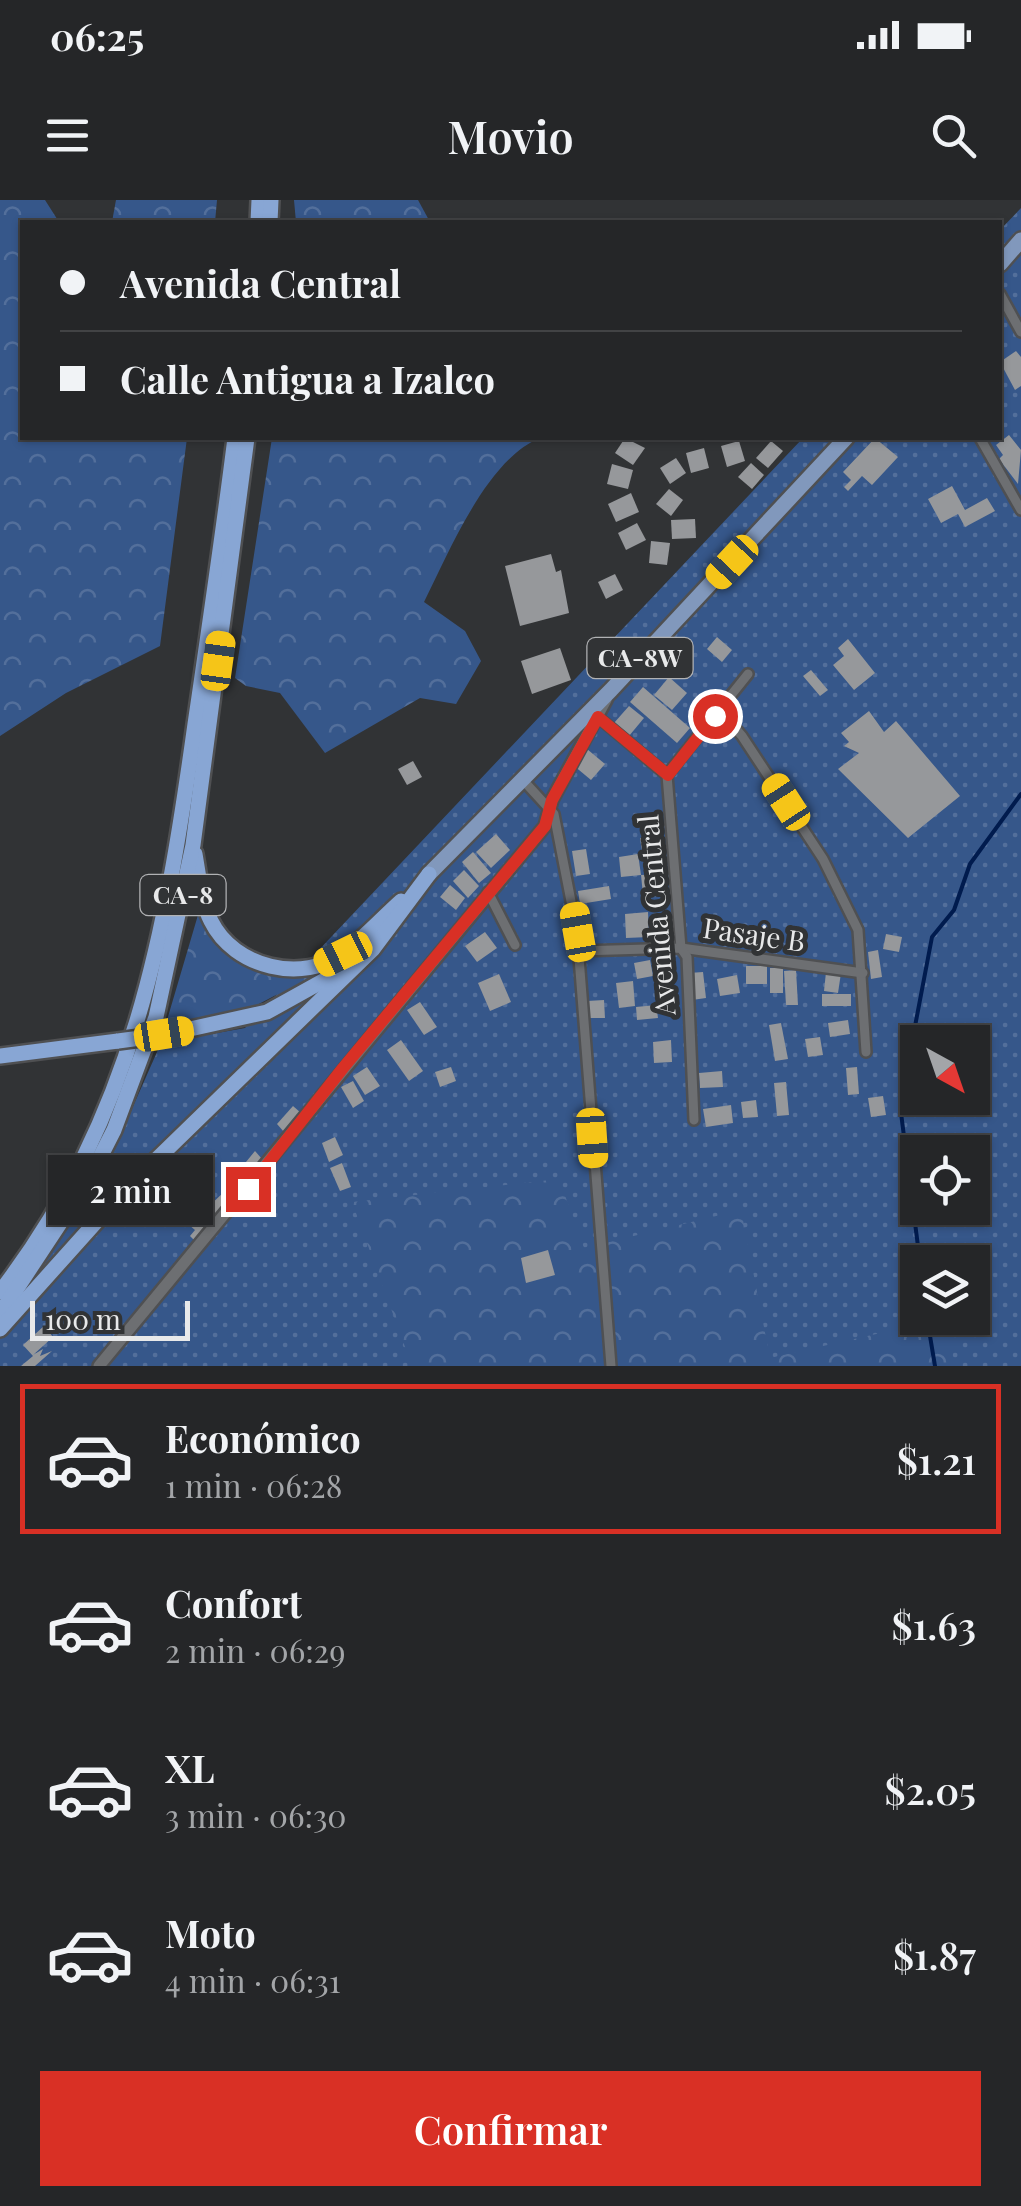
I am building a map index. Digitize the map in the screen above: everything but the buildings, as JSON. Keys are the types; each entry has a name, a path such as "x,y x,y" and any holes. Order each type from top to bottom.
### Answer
{"highway":[{"name":"CA-8","path":"0,1292 28,1252 104,1117 139,1025 174,878 235,440"},
{"name":"CA-8","path":"0,1314 58,1231 114,1130 156,1017 193,845 247,440"},
{"path":"193,845 205,906 219,935 241,954 282,970 316,967 343,954 430,874"},
{"path":"0,1056 164,1034 247,1018 320,986 348,965 430,874"},
{"path":"0,1328 188,1126 374,950 430,874"},
{"path":"0,1281 28,1252"}],"main road":[{"path":"1002,262 1021,240"},
{"name":"CA-8W","path":"430,874 611,690 844,440"}],"street":[{"path":"1002,298 1021,332"},
{"path":"981,440 1021,509"},
{"name":"Avenida Central","path":"694,1120 687,957 681,948 668,775 748,674"},
{"path":"99,1366 298,1130 343,1068 545,826 550,808 611,690"},
{"path":"715,716 729,722 742,736 840,889 858,930 866,1052"},
{"path":"598,717 668,775"},
{"path":"522,779 550,808 560,833 579,952 611,1366"},
{"path":"488,892 515,946"},
{"name":"Pasaje B","path":"579,952 681,948 863,973"}],"green space":[{"path":"0,200 45,200 58,220 20,220 20,440 187,440 160,646 66,693 0,736"},
{"path":"116,200 217,200 215,220 112,220"},
{"path":"294,200 418,200 429,220 296,220"},
{"path":"1021,208 1021,1366 0,1366 0,1285 100,1181 161,1043 245,1028 801,440 1002,440 1002,228"},
{"path":"272,440 537,440 503,465 487,486 424,602 465,631 481,661 456,704 420,698 325,753 280,693 246,686 235,678"},
{"path":"198,915 221,946 246,965 277,973 316,974 255,1006 165,1027"},
{"path":"559,1179 584,1248 741,1210 770,1358 900,1329 900,1335 949,1335 954,1366 412,1366 352,1202"}],"waterway":[{"path":"918,1245 900,1105 932,937 954,910 970,864 1021,794"},
{"path":"930,1335 935,1366"}],"route":[{"path":"248,1189 343,1068 545,826 552,800 598,717 668,775 715,716"}]}
